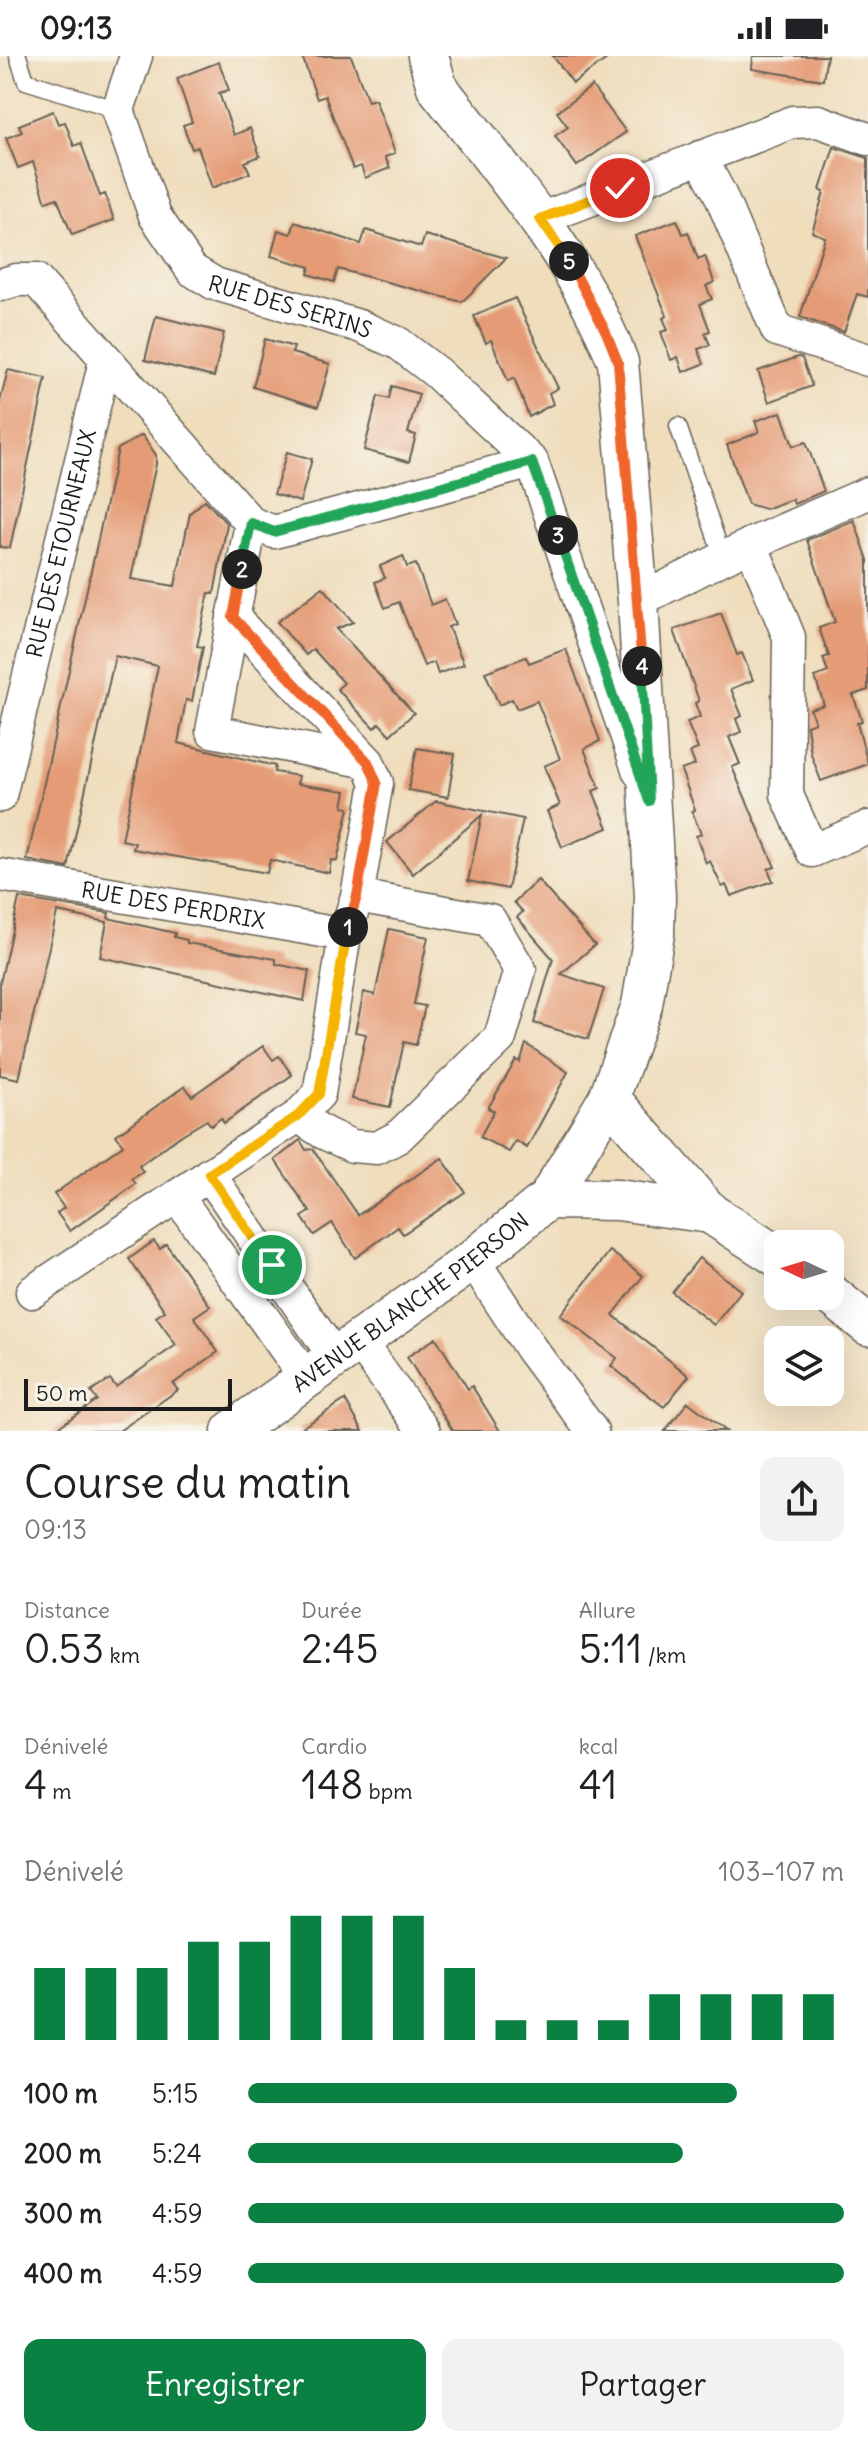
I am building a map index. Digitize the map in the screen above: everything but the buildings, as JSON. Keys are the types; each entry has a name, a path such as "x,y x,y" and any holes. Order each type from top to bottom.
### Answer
{"street":[{"path":"118,110 136,56"},
{"name":"AVENUE BLANCHE PIERSON","path":"232,1431 473,1260 548,1199 609,1098 642,1005 652,947 655,896 638,601 618,362 591,301 540,219 437,87 428,56"},
{"name":"RUE DES SERINS","path":"118,110 155,216 192,270 215,284 359,326 398,343 437,373 532,462 649,801"},
{"path":"540,219 793,122 818,121 868,139"},
{"path":"700,157 719,192 777,330 868,360"},
{"path":"0,285 16,280 36,280 251,523 274,532 532,462"},
{"name":"RUE DES ETOURNEAUX","path":"2,782 105,361"},
{"path":"638,601 737,551 868,493"},
{"path":"251,523 212,731 368,762"},
{"path":"737,551 789,637 787,795 812,851 868,827"},
{"path":"32,1292 298,1116 319,1094 345,935 357,896 377,783 368,762 233,617"},
{"name":"RUE DES PERDRIX","path":"0,875 345,935"},
{"path":"298,1116 352,1146 377,1148 398,1137 500,1038 520,970 490,920 357,896"},
{"path":"609,1098 710,1213 764,1248"},
{"path":"209,1174 333,1358"},
{"path":"177,1196 333,1358 424,1431"},
{"path":"548,1199 618,1200 710,1213"},
{"path":"473,1260 531,1349 592,1431"},
{"path":"844,1284 868,1288"},
{"path":"844,1305 868,1325"}],"lane":[{"path":"18,56 26,81 118,110"},
{"path":"678,426 737,551"}],"route":[{"path":"272,1265 209,1174 298,1116 319,1094 341,956 357,896 377,783 368,762 233,617 251,523 274,532 532,462 649,801 638,601 618,362 591,301 540,219 620,188"}]}
